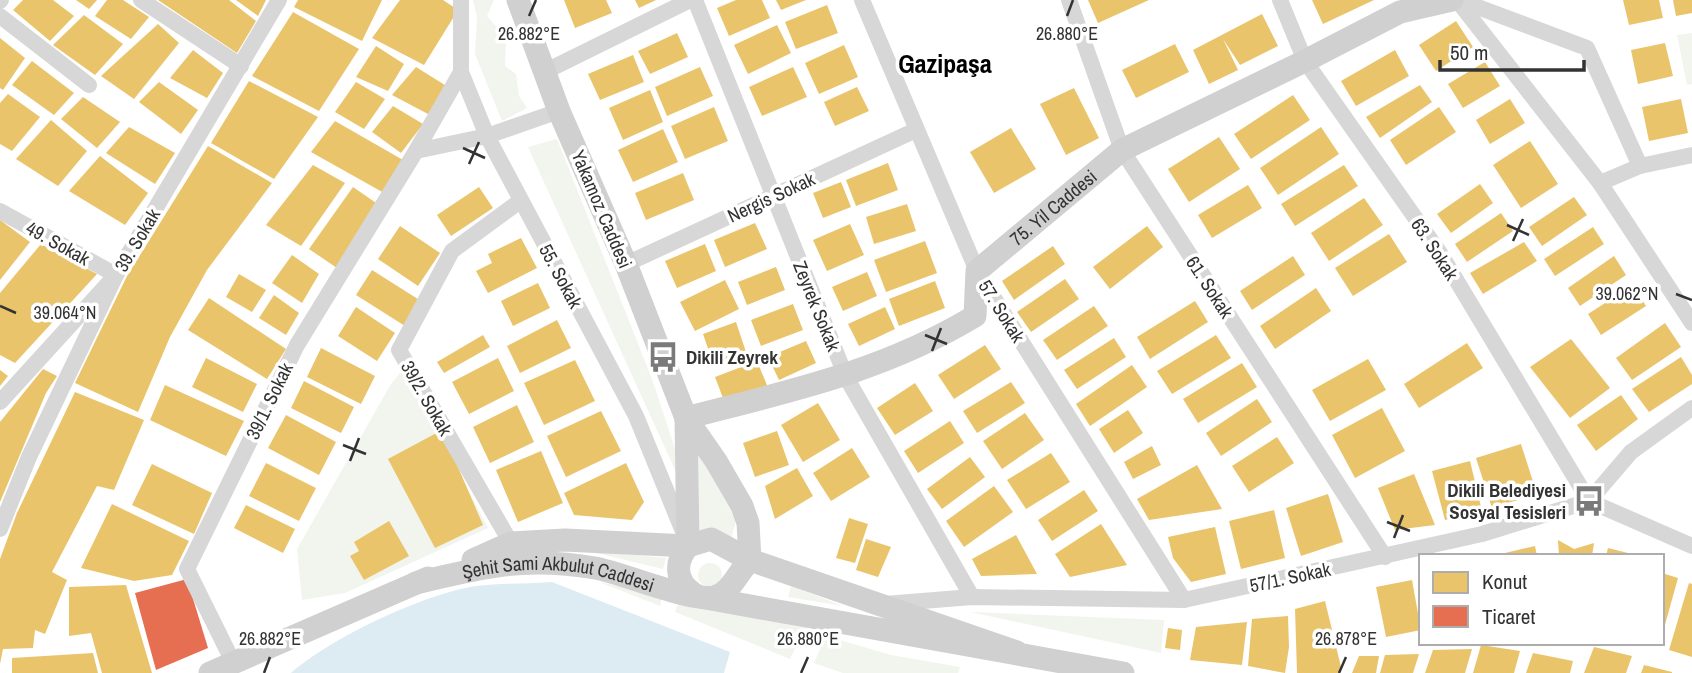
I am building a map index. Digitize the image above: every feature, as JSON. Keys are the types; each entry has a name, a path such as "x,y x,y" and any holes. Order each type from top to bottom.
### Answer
{"main road":[{"name":"Yakamoz Caddesi","path":"518,0 559,111 626,264 685,418"},
{"name":"75. Yil Caddesi","path":"976,271 1122,150 1305,61 1397,6 1452,0"},
{"path":"685,418 846,377 931,343 975,316 976,271"},
{"path":"685,418 688,546"},
{"path":"685,418 716,461 742,506 748,523 743,567 723,594 700,597 684,587 680,579 679,561 688,546 695,541 711,539 728,547 743,567 1017,652 1123,673"},
{"name":"Şehit Sami Akbulut Caddesi","path":"210,673 511,542 565,540 688,546"},
{"name":"Şehit Sami Akbulut Caddesi","path":"415,583 495,564 544,562 596,569 700,597 1017,652"}],"street":[{"path":"141,0 241,66"},
{"name":"39. Sokak","path":"0,530 29,457 116,275 279,0"},
{"name":"55. Sokak","path":"461,0 461,72 487,136 636,416 688,546"},
{"path":"544,72 693,0"},
{"name":"Zeyrek Sokak","path":"693,0 846,377 972,597"},
{"name":"57. Sokak","path":"862,0 976,271 1184,600"},
{"name":"61. Sokak","path":"1069,0 1122,150 1385,557"},
{"name":"63. Sokak","path":"1280,0 1305,61 1440,253 1588,501"},
{"path":"1458,0 1587,48 1640,166"},
{"path":"1458,0 1600,183 1692,323"},
{"path":"0,16 89,85"},
{"name":"39/1. Sokak","path":"233,662 187,569 297,345 416,151 461,72"},
{"path":"416,151 487,136 559,111"},
{"name":"Nergis Sokak","path":"626,264 916,130"},
{"path":"1600,183 1640,166 1692,155"},
{"name":"39/2. Sokak","path":"511,542 400,350 453,251 520,201"},
{"name":"49. Sokak","path":"0,211 116,275"},
{"path":"0,402 116,275"},
{"path":"1692,408 1631,452 1588,501 1692,546"},
{"name":"57/1. Sokak","path":"872,605 972,597 1184,600 1482,534 1588,501"}],"shaded area":[{"path":"473,0 494,0 487,16 506,38 505,66 516,74 519,96 527,108 502,121 475,54 477,17"},
{"path":"1692,33 1692,84 1687,85 1677,35"},
{"path":"557,139 652,379 683,473 677,474 528,147"},
{"path":"404,368 488,528 345,593 302,600 297,549 391,384"},
{"path":"696,447 736,521 731,539 697,531"},
{"path":"584,550 666,558 663,569"},
{"path":"710,563 719,566 722,575 719,584 710,587 701,584 698,575 701,566"},
{"path":"552,582 730,652 724,673 291,673 353,632 430,598 476,586"},
{"path":"599,582 662,595 660,606"},
{"path":"791,586 843,606 788,597"},
{"path":"680,600 805,628 790,659 675,612"},
{"path":"970,612 1164,620 1161,653"},
{"path":"826,636 891,655 960,667 958,673 843,673 814,663"}],"building: Konut":[{"path":"23,0 53,0 74,16 50,41 13,10"},
{"path":"76,0 97,0 89,9"},
{"path":"107,0 123,0 149,17 131,39 95,16"},
{"path":"158,0 229,0 256,21 237,53"},
{"path":"236,0 266,0 258,16"},
{"path":"298,0 382,0 362,41 294,7"},
{"path":"400,0 443,0 458,10 424,65 372,38"},
{"path":"564,0 606,0 612,13 575,28"},
{"path":"635,0 656,0 639,8"},
{"path":"736,0 762,0 770,18 729,36 717,8"},
{"path":"776,0 806,0 781,10"},
{"path":"1088,0 1149,0 1098,23"},
{"path":"1312,0 1374,0 1323,24"},
{"path":"1623,0 1659,0 1663,18 1629,25"},
{"path":"1673,0 1692,0 1692,13 1676,16"},
{"path":"827,5 838,33 796,49 785,22"},
{"path":"293,12 359,49 319,111 252,76"},
{"path":"1262,14 1278,46 1240,65 1223,39 1238,70 1209,84 1193,50"},
{"path":"84,15 123,44 95,75 53,45"},
{"path":"1456,21 1473,47 1436,71 1419,45"},
{"path":"158,24 179,43 134,99 101,76"},
{"path":"777,25 791,53 748,74 734,45"},
{"path":"677,33 688,57 650,74 638,51"},
{"path":"0,38 25,58 3,90 0,88"},
{"path":"1665,43 1673,76 1638,84 1631,50"},
{"path":"1175,44 1189,72 1136,98 1122,70"},
{"path":"844,45 858,77 819,94 805,63"},
{"path":"376,46 404,64 388,91 356,77"},
{"path":"193,50 223,73 207,98 170,78"},
{"path":"1395,50 1409,76 1356,106 1341,81"},
{"path":"633,55 644,82 600,100 588,74"},
{"path":"32,61 74,93 54,115 12,85"},
{"path":"1485,62 1500,86 1463,108 1448,84"},
{"path":"416,67 448,87 428,114 392,95"},
{"path":"700,67 713,96 667,116 655,87"},
{"path":"793,67 807,97 762,116 749,87"},
{"path":"249,81 318,117 274,179 211,143"},
{"path":"159,82 198,110 181,134 139,102"},
{"path":"356,82 385,99 364,129 335,112"},
{"path":"1420,85 1432,102 1380,138 1366,117"},
{"path":"857,87 869,111 835,126 824,102"},
{"path":"1074,88 1099,138 1066,155 1040,104"},
{"path":"650,90 663,122 623,140 609,108"},
{"path":"8,94 40,117 12,151 0,144 0,103"},
{"path":"1293,95 1310,120 1251,159 1234,134"},
{"path":"83,97 120,122 97,148 61,119"},
{"path":"1510,99 1525,123 1490,144 1476,120"},
{"path":"1681,99 1688,133 1649,141 1642,107"},
{"path":"393,106 423,124 401,153 372,132"},
{"path":"714,107 728,141 685,159 671,126"},
{"path":"1439,107 1456,132 1406,165 1390,140"},
{"path":"51,120 87,151 58,186 16,159"},
{"path":"335,121 403,160 384,193 311,152"},
{"path":"129,127 175,153 155,184 106,153"},
{"path":"1321,127 1339,154 1278,195 1260,168"},
{"path":"1011,128 1036,169 994,193 970,152"},
{"path":"663,129 678,162 633,182 618,150"},
{"path":"1219,137 1240,169 1189,202 1168,169"},
{"path":"1530,141 1558,184 1521,208 1493,165"},
{"path":"208,146 272,183 207,270 170,337 138,412 75,383 127,276"},
{"path":"100,156 148,193 125,225 69,191"},
{"path":"888,163 898,190 856,206 846,180"},
{"path":"313,165 345,183 301,246 266,225"},
{"path":"1344,165 1358,186 1295,226 1281,204"},
{"path":"683,173 694,200 646,220 635,193"},
{"path":"841,182 851,207 823,218 813,193"},
{"path":"1480,184 1493,203 1451,233 1437,214"},
{"path":"1248,185 1262,208 1212,238 1198,215"},
{"path":"353,187 379,205 337,268 309,249"},
{"path":"479,187 493,208 451,236 437,215"},
{"path":"1574,197 1587,215 1542,246 1529,227"},
{"path":"1364,198 1383,225 1329,261 1311,233"},
{"path":"907,204 916,231 874,244 866,217"},
{"path":"1501,213 1513,231 1467,262 1455,244"},
{"path":"0,220 30,242 0,280"},
{"path":"755,223 767,249 725,267 714,240"},
{"path":"850,224 864,255 827,271 813,240"},
{"path":"400,226 440,253 418,286 378,259"},
{"path":"1147,226 1163,247 1110,289 1093,267"},
{"path":"1593,227 1604,244 1555,276 1544,259"},
{"path":"1389,234 1407,262 1353,296 1335,268"},
{"path":"521,238 537,268 488,293 476,271 492,263 488,254"},
{"path":"925,241 937,273 886,292 874,260"},
{"path":"1524,242 1537,261 1483,294 1470,273"},
{"path":"41,244 97,274 15,363 0,355 0,293"},
{"path":"705,244 716,271 677,288 665,261"},
{"path":"1053,246 1065,264 1014,300 1002,281"},
{"path":"292,255 319,274 302,303 272,283"},
{"path":"1293,256 1305,275 1252,310 1240,291"},
{"path":"1614,256 1626,275 1580,306 1568,288"},
{"path":"776,267 785,290 747,305 738,282"},
{"path":"372,270 421,301 405,326 356,295"},
{"path":"867,272 877,296 843,311 832,287"},
{"path":"239,274 266,290 252,312 226,297"},
{"path":"1065,279 1079,299 1031,332 1017,312"},
{"path":"725,280 739,309 695,331 680,302"},
{"path":"935,281 945,308 899,326 889,299"},
{"path":"538,283 550,308 513,326 501,301"},
{"path":"1633,285 1646,306 1601,335 1588,314"},
{"path":"1316,288 1331,311 1275,349 1260,326"},
{"path":"274,295 299,313 286,335 259,318"},
{"path":"209,298 286,349 267,379 188,330"},
{"path":"1195,301 1208,322 1150,359 1137,337"},
{"path":"793,304 803,330 761,346 751,320"},
{"path":"1094,306 1108,326 1057,360 1043,340"},
{"path":"356,307 395,333 377,361 338,336"},
{"path":"885,307 895,329 859,346 848,324"},
{"path":"557,320 571,348 520,373 507,346"},
{"path":"736,322 746,352 713,363 703,334"},
{"path":"1665,323 1681,347 1632,380 1616,358"},
{"path":"483,335 490,347 444,373 437,362"},
{"path":"1216,335 1231,358 1172,394 1157,371"},
{"path":"1114,338 1126,357 1077,389 1064,370"},
{"path":"1571,339 1610,388 1570,418 1530,367"},
{"path":"806,341 816,363 779,380 768,357"},
{"path":"1467,343 1483,368 1419,408 1404,384"},
{"path":"985,345 1001,369 954,399 938,375"},
{"path":"321,348 375,376 361,404 307,377"},
{"path":"1681,357 1692,375 1692,384 1649,412 1632,389"},
{"path":"206,358 257,384 243,412 192,387"},
{"path":"498,358 514,391 469,414 452,382"},
{"path":"1368,359 1386,390 1330,421 1312,390"},
{"path":"575,360 595,401 544,425 524,383"},
{"path":"757,361 769,390 726,406 715,377"},
{"path":"1242,363 1257,387 1198,423 1183,399"},
{"path":"1132,365 1147,387 1090,426 1076,404"},
{"path":"43,369 57,376 46,393 0,502 0,422"},
{"path":"0,370 8,376 0,386"},
{"path":"304,381 354,407 341,433 291,408"},
{"path":"1011,382 1025,403 977,433 963,411"},
{"path":"915,383 933,411 895,435 877,408"},
{"path":"165,385 244,421 226,456 150,420"},
{"path":"75,392 144,420 114,490 97,486 52,572 67,580 45,634 35,630 33,648 3,649 0,664 0,559 17,513"},
{"path":"1621,395 1638,419 1596,451 1577,425"},
{"path":"1257,399 1272,422 1221,456 1206,433"},
{"path":"818,403 840,440 803,462 781,425"},
{"path":"517,405 534,442 490,463 473,427"},
{"path":"1382,408 1405,451 1355,478 1332,435"},
{"path":"1128,410 1143,433 1114,453 1099,429"},
{"path":"601,411 621,451 566,477 547,436"},
{"path":"1025,413 1044,440 1002,469 983,441"},
{"path":"286,415 336,442 319,475 268,448"},
{"path":"950,421 964,443 918,473 904,451"},
{"path":"442,430 483,525 435,548 388,459"},
{"path":"777,431 789,465 755,477 743,443"},
{"path":"1277,437 1294,463 1249,492 1232,466"},
{"path":"1521,444 1537,494 1492,508 1476,458"},
{"path":"1152,446 1161,465 1133,479 1124,462"},
{"path":"852,448 870,477 831,501 813,473"},
{"path":"541,451 563,503 518,522 496,470"},
{"path":"1051,453 1070,482 1026,509 1007,480"},
{"path":"970,457 985,477 942,509 927,489"},
{"path":"1470,461 1482,511 1445,520 1432,471"},
{"path":"266,463 316,488 299,521 249,496"},
{"path":"626,463 644,502 632,520 574,515 564,493"},
{"path":"152,464 212,493 194,534 132,505"},
{"path":"1197,465 1222,509 1149,520 1137,499"},
{"path":"797,468 813,496 775,519 765,486"},
{"path":"1414,474 1435,525 1395,530 1378,488"},
{"path":"994,486 1013,512 964,547 946,521"},
{"path":"1084,490 1098,511 1052,541 1038,520"},
{"path":"1328,494 1343,542 1301,556 1286,508"},
{"path":"112,504 189,541 172,575 134,581 81,568"},
{"path":"246,505 295,529 283,553 234,528"},
{"path":"1274,510 1285,558 1241,569 1229,521"},
{"path":"849,518 868,524 855,563 836,558"},
{"path":"389,521 409,556 364,580 350,556 359,551 354,542"},
{"path":"1101,524 1127,565 1070,577 1055,554"},
{"path":"1215,527 1226,574 1191,582 1173,558 1168,537"},
{"path":"1016,535 1037,574 981,576 972,559"},
{"path":"866,539 891,547 878,577 856,570"},
{"path":"1558,540 1574,549 1594,543 1592,554 1559,554"},
{"path":"1535,546 1537,554 1505,554"},
{"path":"1608,548 1632,554 1606,554"},
{"path":"1664,574 1678,578 1664,628"},
{"path":"1412,580 1419,630 1386,637 1376,587"},
{"path":"1689,583 1692,584 1692,657 1669,650"},
{"path":"126,585 152,673 102,673 91,633 69,636 69,587"},
{"path":"1325,601 1341,667 1339,673 1297,673 1295,609"},
{"path":"1288,616 1289,647 1285,673 1248,666 1252,619"},
{"path":"1247,622 1242,665 1190,660 1196,627"},
{"path":"1168,628 1182,630 1180,650 1165,648"},
{"path":"1481,645 1520,651 1514,673 1473,673"},
{"path":"1594,647 1632,656 1626,673 1584,673"},
{"path":"1472,649 1465,673 1425,673 1433,650"},
{"path":"93,653 98,673 12,673 12,658"},
{"path":"1533,653 1573,661 1570,673 1526,673"},
{"path":"1419,654 1413,673 1380,673 1385,655"},
{"path":"1359,656 1379,656 1376,673 1352,673"},
{"path":"1644,665 1672,672 1672,673 1641,673"}],"building: Ticaret":[{"path":"187,579 208,648 156,670 135,593"}],"place":[{"name":"Dikili Zeyrek","path":"663,357"},
{"name":"Dikili Belediyesi Sosyal Tesisleri","path":"1589,501"}],"district":[{"name":"Gazipaşa","path":"945,64"}]}
